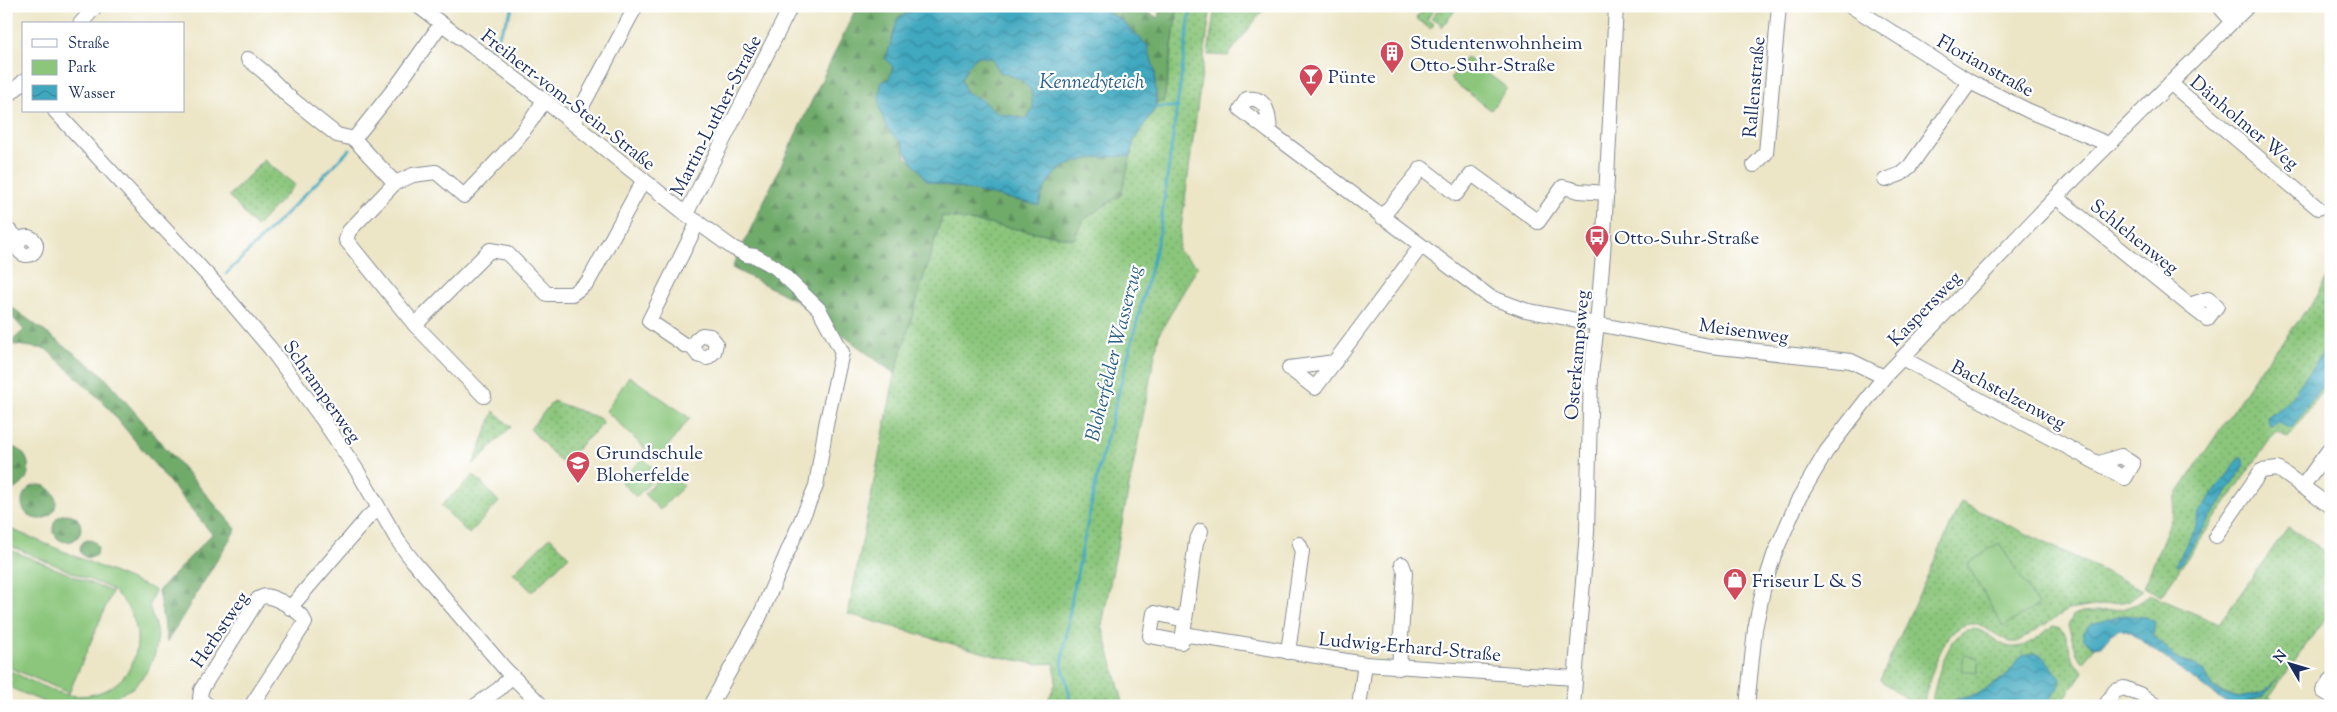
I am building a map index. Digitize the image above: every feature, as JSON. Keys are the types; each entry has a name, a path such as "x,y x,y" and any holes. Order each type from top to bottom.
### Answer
{"street":[{"path":"82,22 96,6"},
{"path":"573,123 636,6"},
{"name":"Martin-Luther-Straße","path":"692,218 790,6"},
{"name":"Osterkampsweg","path":"1573,706 1587,532 1591,374 1597,324 1607,193 1616,6"},
{"name":"Rallenstraße","path":"1754,165 1766,153 1779,6"},
{"name":"Florianstraße","path":"1851,6 1970,82 2029,111 2108,144"},
{"path":"2219,6 2232,21"},
{"name":"Kaspersweg","path":"1747,706 1755,629 1763,590 1781,538 1799,498 1826,452 1884,377 2108,144 2248,6"},
{"name":"Freiherr-vom-Stein-Straße","path":"419,7 544,100 643,182 733,248 747,255 755,256 775,267 820,309 842,352 826,425 816,486 759,618 710,706"},
{"path":"354,139 402,79 441,24"},
{"path":"248,59 288,96 337,135 354,139 395,183"},
{"path":"1885,180 1901,174 1910,166 1970,82"},
{"path":"6,98 22,83"},
{"name":"Dänholmer Weg","path":"2170,83 2318,208"},
{"path":"484,396 415,325 346,240 349,231 395,183 413,175 436,172 464,196 503,154 537,113 544,100"},
{"name":"Schramperweg","path":"56,112 214,281 270,348 323,420 413,561 512,676 542,706"},
{"path":"1270,132 1490,297 1525,310 1597,324"},
{"path":"1382,217 1422,168 1456,194 1472,174 1538,222 1563,187 1579,191 1607,193"},
{"path":"415,325 490,250 507,253 547,294 572,294 588,282 643,182"},
{"name":"Schlehenweg","path":"2056,197 2189,305"},
{"path":"692,218 649,321 686,346 692,347"},
{"path":"6,228 20,240"},
{"path":"1335,362 1421,246"},
{"name":"Meisenweg","path":"1597,324 1710,346 1851,361 1884,377"},
{"name":"Bachstelzenweg","path":"1902,358 2099,463"},
{"path":"2302,487 2331,448"},
{"path":"2216,536 2260,471 2278,469 2331,507"},
{"path":"290,608 369,516 379,510"},
{"name":"Ludwig-Erhard-Straße","path":"1201,531 1196,542 1184,626 1288,652 1364,664 1399,668 1575,678"},
{"path":"1288,652 1302,551 1299,544"},
{"path":"1399,668 1405,572 1402,564"},
{"name":"Herbstweg","path":"209,706 200,699 201,690 258,599 264,596 270,597 290,608 304,619 304,626 251,706"},
{"path":"1359,706 1364,664"},
{"path":"475,706 499,689 512,676"},
{"path":"2331,680 2323,691 2331,696"},
{"path":"2105,706 2116,691 2124,688 2141,695 2156,706"}],"green space":[{"path":"857,6 916,6 886,59 893,66 889,79 906,157 918,167 927,181 1039,205 1044,189 1052,177 1062,169 1087,159 1131,156 1121,195 1083,220 1074,239 942,216 895,374 795,300 732,268"},
{"path":"1095,6 1136,6 1158,18 1160,6 1178,6 1164,101 1156,102 1155,72 1120,19"},
{"path":"1178,6 1211,6 1178,251 1198,266 1159,334 1102,625 1124,706 1045,706 1056,683 1054,663 1036,664 995,656 848,614 895,374 942,216 1074,239 1082,220 1121,195 1134,140 1156,107 1156,102 1164,101"},
{"path":"1215,6 1266,6 1228,56 1208,55"},
{"path":"1425,6 1437,6 1427,19 1434,25 1430,29 1416,18"},
{"path":"1441,6 1457,8 1442,27 1438,21 1431,19"},
{"path":"977,56 991,58 1000,72 1020,79 1031,90 1033,108 1027,119 997,113 980,99 966,93 961,79 968,66"},
{"path":"1466,57 1507,88 1491,110 1450,79"},
{"path":"264,160 295,185 256,227 229,196"},
{"path":"2331,272 2331,379 2288,438 2276,431 2161,596 2144,587 2172,517 2175,497 2257,374 2310,306"},
{"path":"6,303 101,373 236,529 167,642 158,591 212,534 104,403 46,349 9,344 24,330 6,310"},
{"path":"629,376 690,418 657,460 606,411"},
{"path":"553,401 599,418 604,423 562,463 530,429"},
{"path":"494,411 511,427 473,465"},
{"path":"6,446 16,448 23,453 29,468 23,483 16,489 6,491"},
{"path":"643,458 659,474 636,497 620,481"},
{"path":"667,470 684,486 660,510 644,494"},
{"path":"474,475 499,502 469,534 441,506"},
{"path":"39,485 46,486 51,490 55,495 55,509 51,514 46,518 39,519 32,518 27,514 23,509 22,502 23,495 27,490 32,486"},
{"path":"1961,502 2143,590 2128,601 2068,610 2017,642 2010,642 1978,624 1968,624 1961,627 1952,634 1940,652 1931,675 1923,706 1916,706 1880,680"},
{"path":"67,514 77,518 81,528 77,538 67,542 57,538 53,528 57,518"},
{"path":"6,527 155,590 149,606 158,635 155,654 146,673 134,687 99,706 53,706 6,686 6,669 61,693 78,696 99,693 116,684 128,671 135,655 137,637 134,620 124,603 109,588 6,544"},
{"path":"2288,527 2331,555 2331,610 2269,697 2281,706 2243,706 2247,702 2263,697 2264,693 2238,698 2213,688 2204,671 2195,665 2178,660 2158,642 2146,617 2083,638 2094,647 2083,663 2077,654 2068,626 2073,615 2082,612 2127,608 2143,600 2149,594 2219,624"},
{"path":"550,537 569,556 532,592 513,573"},
{"path":"89,540 95,543 98,549 95,555 89,558 83,555 80,549 83,543"},
{"path":"1999,543 2038,605 2003,627 1967,564"},
{"path":"6,548 112,592 69,693 6,666"},
{"path":"2053,626 2058,627 2065,634 2073,659 2083,672 2059,706 2044,706 2060,685 2022,656 2002,678 1985,690 1974,696 1955,701 1949,706 1931,706 1940,669 1952,643 1960,634 1970,629 1981,631 2002,644 2016,647 2031,642"},
{"path":"1964,655 1979,658 1977,673 1961,670"}],"water":[{"name":"Kennedyteich","path":"916,6 1095,6 1120,19 1147,45 1155,72 1156,107 1134,140 1131,156 1087,159 1062,169 1052,177 1044,189 1039,205 927,181 910,159 903,143 890,132 880,108 882,82 889,79 893,67 886,59 898,18 914,10","holes":["977,56 991,58 1000,72 1020,79 1031,90 1033,108 1027,119 997,113 980,99 966,93 961,79 968,66"]},
{"path":"2328,328 2331,329 2331,373 2291,429 2279,423 2270,426 2267,417 2286,404 2324,352"},
{"path":"2241,456 2245,465 2179,566 2175,565 2195,529 2199,513"},
{"path":"2124,615 2146,617 2155,622 2153,635 2178,660 2195,665 2204,671 2213,688 2228,695 2238,698 2263,693 2278,678 2263,697 2247,702 2243,706 2230,706 2131,633 2120,629 2112,634 2102,646 2094,647 2083,639 2083,632 2091,624"},
{"path":"2034,653 2043,656 2061,678 2060,685 2044,706 1949,706 1954,700 1976,695 2004,678 2022,656"}],"waterway":[{"path":"492,48 514,6"},
{"name":"Bloherfelder Wasserzug","path":"1072,706 1062,663 1072,598 1099,468 1159,236 1191,6"},
{"path":"1156,107 1178,107"},
{"path":"226,274 350,149"}],"place":[{"name":"Studentenwohnheim Otto-Suhr-Straße","path":"1392,74"},
{"name":"Pünte","path":"1311,97"},
{"name":"Otto-Suhr-Straße","path":"1597,258"},
{"name":"Grundschule Bloherfelde","path":"578,484"},
{"name":"Friseur L & S","path":"1735,601"}]}
